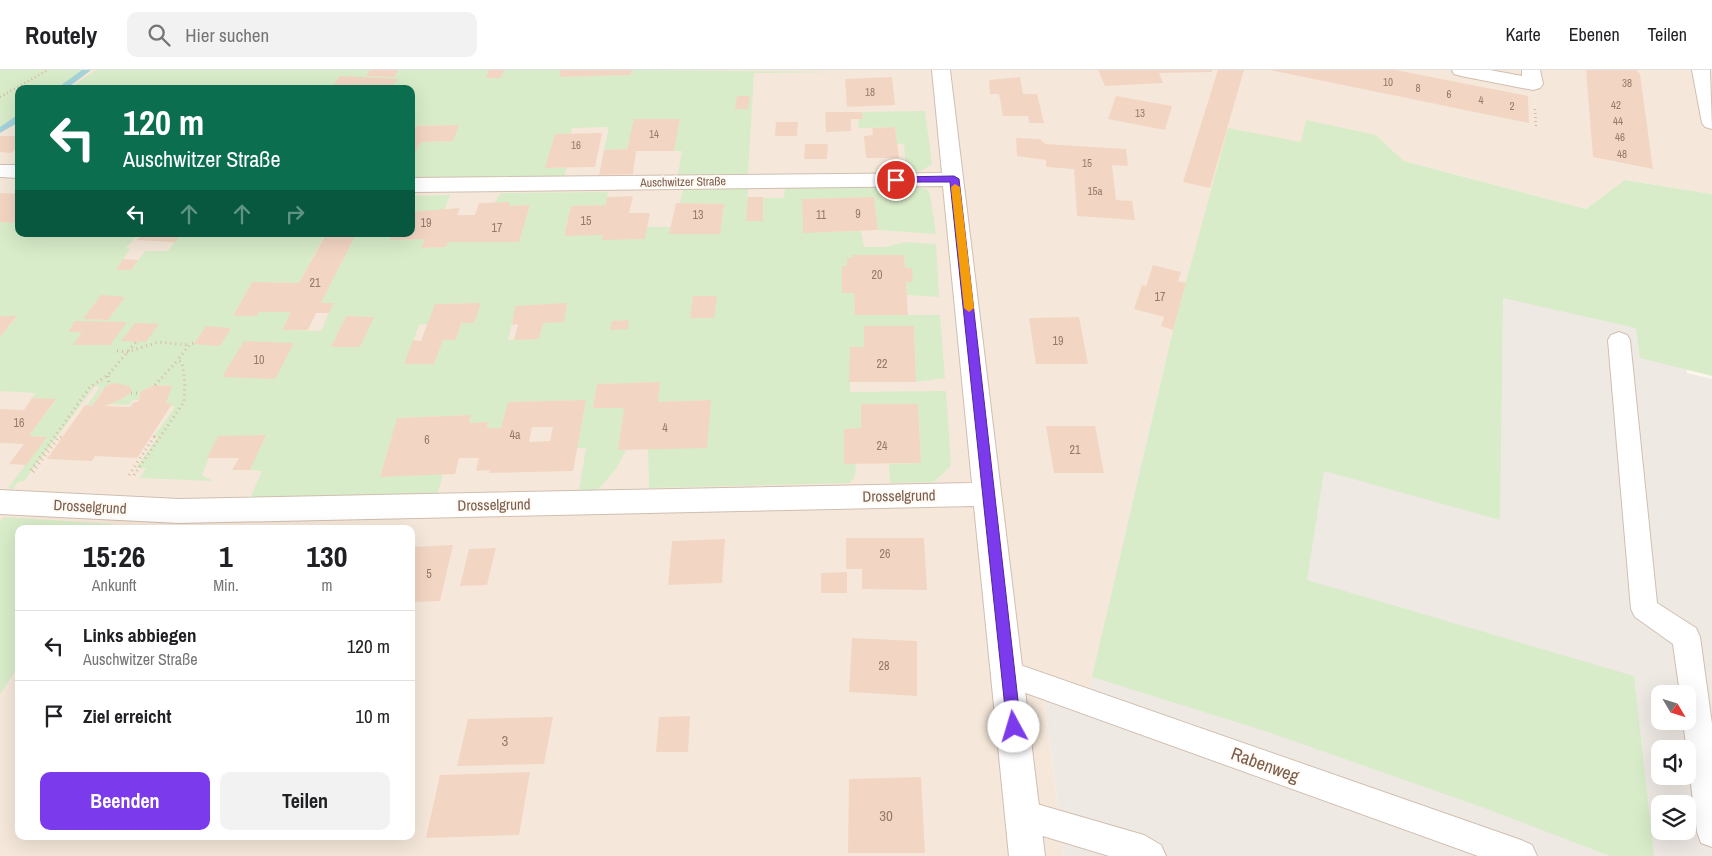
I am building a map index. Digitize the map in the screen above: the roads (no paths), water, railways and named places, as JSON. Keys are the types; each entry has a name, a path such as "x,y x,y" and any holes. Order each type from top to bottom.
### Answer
{"street":[{"path":"941,70 989,494 1027,856"},
{"path":"1461,70 1533,84 1531,70"},
{"path":"1701,70 1712,123"},
{"path":"0,171 15,172"},
{"name":"Auschwitzer Straße","path":"415,185 954,179"},
{"name":"Drosselgrund","path":"0,502 179,511 989,494"}],"lane":[{"path":"1619,340 1644,609 1686,637 1712,832"},
{"name":"Rabenweg","path":"1008,674 1521,856"},
{"path":"1023,815 1144,851 1150,856"}],"waterway":[{"path":"66,85 87,70"},
{"path":"0,131 15,121"}]}
